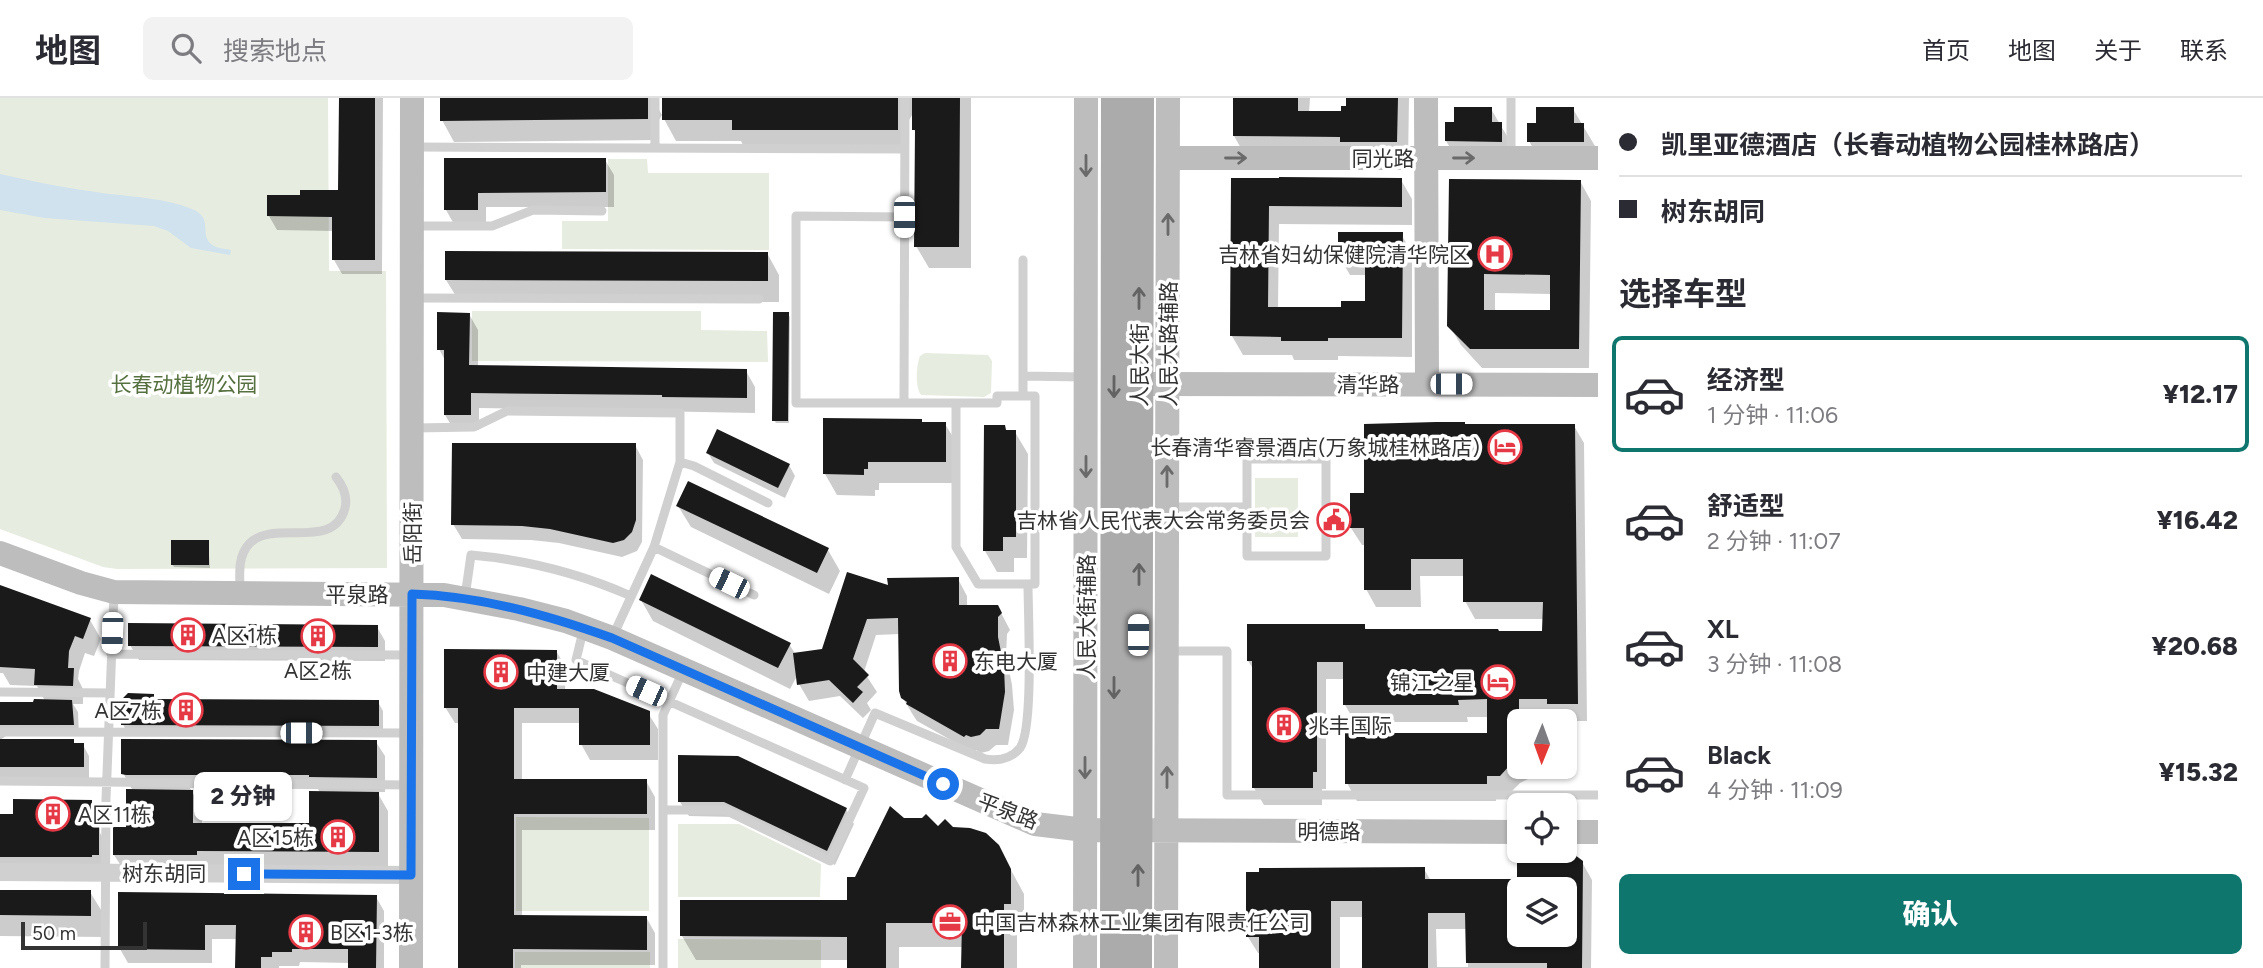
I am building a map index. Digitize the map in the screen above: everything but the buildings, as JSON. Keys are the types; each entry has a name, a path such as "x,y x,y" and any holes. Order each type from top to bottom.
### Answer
{"main road":[{"name":"人民大街","path":"1115,98 1126,830 1138,968"},
{"name":"人民大街","path":"1114,968 1126,830 1139,384 1140,98"}],"street":[{"name":"岳阳街","path":"411,968 412,98"},
{"name":"人民大街辅路","path":"1085,968 1086,98"},
{"name":"人民大路辅路","path":"1167,968 1168,98"},
{"path":"1426,98 1427,384"},
{"name":"同光路","path":"1168,158 1598,158"},
{"name":"清华路","path":"1139,384 1598,385"},
{"name":"平泉路","path":"0,553 81,583 114,592 412,594 464,598 519,609 612,638 1034,824 1085,830 1126,830"},
{"name":"明德路","path":"1126,830 1507,832"},
{"path":"1577,832 1598,832"},
{"name":"树东胡同","path":"0,872 411,875"}],"lane":[{"path":"655,98 655,148"},
{"path":"904,403 905,98"},
{"path":"1511,98 1511,158"},
{"path":"412,147 905,149"},
{"path":"412,226 492,226 533,210 602,211"},
{"path":"904,217 796,216 796,402 997,403 997,396 1035,396 1035,584 978,584 956,547 956,403"},
{"path":"1023,260 1023,396"},
{"path":"412,298 759,299"},
{"path":"1023,376 1086,377"},
{"path":"412,428 474,427 507,411 680,413 680,462 654,547 612,638"},
{"path":"1247,459 1326,459 1326,556 1247,556 1247,507 1247,459"},
{"path":"680,462 694,466 768,503"},
{"path":"240,594 242,556 256,538 272,533 321,531 337,523 342,516 346,500 336,477"},
{"path":"1167,507 1247,507"},
{"path":"654,547 754,595"},
{"path":"464,598 471,555 512,559 558,569 631,596"},
{"path":"845,780 875,713 975,757 1001,760 1015,753 1026,734 1028,716 1028,584"},
{"path":"105,968 106,782 114,592"},
{"path":"584,628 576,660 864,788 830,861 724,810 663,810"},
{"path":"1167,651 1227,651 1227,795 1598,795"},
{"path":"111,654 412,655"},
{"path":"663,968 663,715 683,669"},
{"path":"0,692 110,693"},
{"path":"0,732 411,733"},
{"path":"0,781 411,785"}],"green space":[{"name":"长春动植物公园","path":"0,98 328,98 329,271 386,271 387,568 117,569 103,567 0,529"},
{"path":"608,159 647,159 648,173 769,173 769,250 562,249 562,221 608,221"},
{"path":"472,311 701,311 701,330 767,331 768,362 472,361"},
{"path":"925,353 988,355 992,361 991,393 984,397 921,395 917,371 920,356"},
{"path":"1255,478 1298,478 1298,537 1255,537"},
{"path":"516,817 649,818 649,911 516,911"},
{"path":"678,824 739,824 821,864 820,897 678,897"},
{"path":"678,939 821,940 821,968 678,968"},
{"path":"515,952 650,952 650,968 515,968"}],"water":[{"path":"0,174 181,205 203,217 208,240 215,246 231,250 230,255 191,248 168,231 154,226 45,218 0,210"}],"place":[{"name":"吉林省妇幼保健院清华院区","path":"1495,254"},
{"name":"长春清华睿景酒店(万象城桂林路店)","path":"1505,447"},
{"name":"吉林省人民代表大会常务委员会","path":"1334,520"},
{"name":"A区1栋","path":"188,635"},
{"name":"A区2栋","path":"318,636"},
{"name":"东电大厦","path":"950,661"},
{"name":"中建大厦","path":"501,672"},
{"name":"锦江之星","path":"1498,682"},
{"name":"A区7栋","path":"186,710"},
{"name":"兆丰国际","path":"1284,725"},
{"name":"A区11栋","path":"53,814"},
{"name":"A区15栋","path":"338,837"},
{"name":"中国吉林森林工业集团有限责任公司","path":"950,922"},
{"name":"B区1-3栋","path":"306,932"}],"route":[{"path":"244,874 411,875 412,594 444,595 566,621 612,638 943,784"}]}
